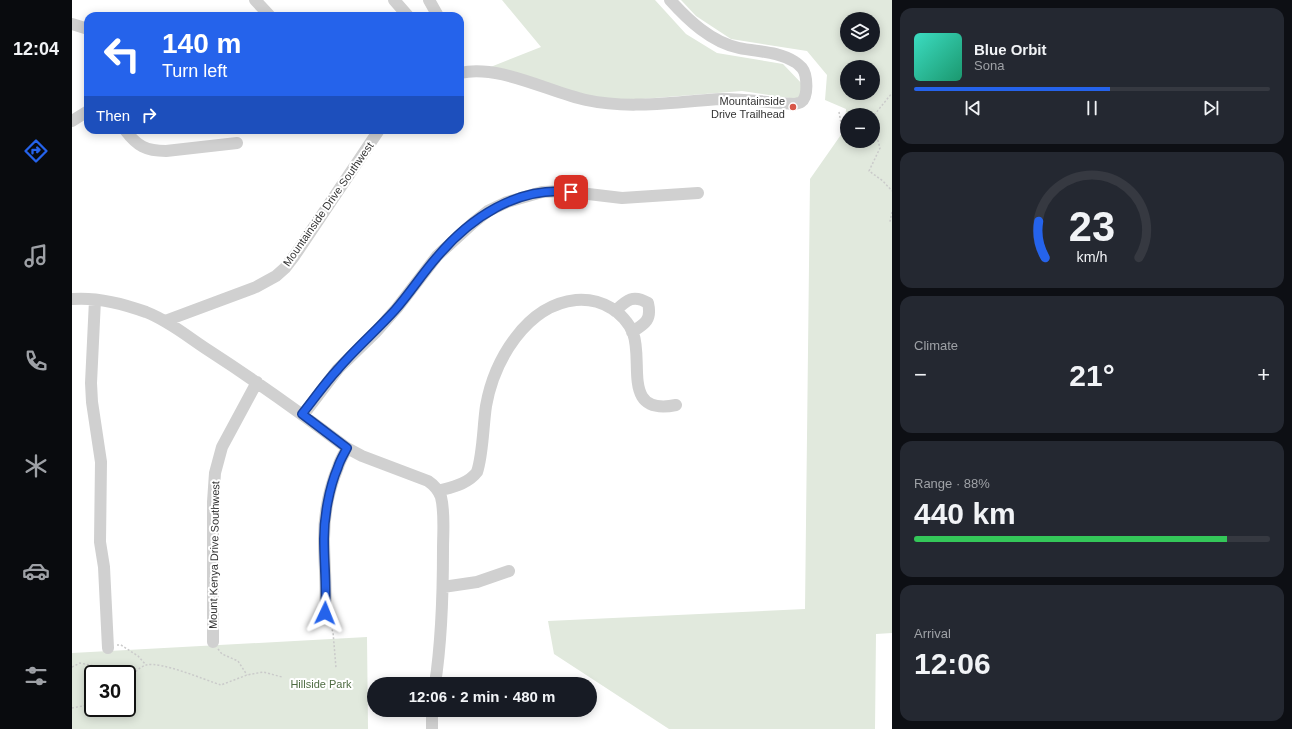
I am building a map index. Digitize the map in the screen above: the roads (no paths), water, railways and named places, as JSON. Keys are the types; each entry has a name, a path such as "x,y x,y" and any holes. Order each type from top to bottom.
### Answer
{"street":[{"path":"255,0 266,12"},
{"path":"394,0 404,12"},
{"path":"429,0 436,12"},
{"path":"464,71 489,72 528,82 586,100 617,105 742,99 795,104 802,102 806,93 805,74 796,62 777,54 738,48 726,44 696,25 670,0"},
{"path":"72,24 84,28"},
{"path":"72,121 84,114"},
{"path":"129,134 145,149 154,151 238,143"},
{"name":"Mountainside Drive Southwest","path":"165,321 256,287 276,276 285,268 295,255 376,134"},
{"path":"302,414 338,369 375,333 397,308 437,256 473,222 488,211 508,202 542,192 563,191 622,198 698,193"},
{"path":"616,311 630,299 636,298 648,303 650,311 648,319 644,325 632,332"},
{"path":"72,299 95,300 129,307 146,312 165,321 257,382 347,448 362,456 428,481 435,486 438,491 443,516 441,636 436,677"},
{"path":"95,300 91,383 92,402 101,462 100,542 104,567 108,648"},
{"path":"438,491 462,483 474,476 477,472 486,406 493,380 502,360 523,328 534,318 557,304 578,300 592,301 604,304 616,311 624,319 632,332 637,354 638,385 642,397 646,402 652,405 667,407 676,405"},
{"name":"Mount Kenya Drive Southwest","path":"213,642 213,502 215,473 222,447 257,382"},
{"path":"325,613 325,521 334,480 347,448"},
{"path":"443,587 477,582 509,571"},
{"path":"432,717 432,729"}],"place":[{"name":"Mountainside Drive Trailhead","path":"793,107"}],"park label":[{"name":"Hillside Park","path":"321,684"}]}
